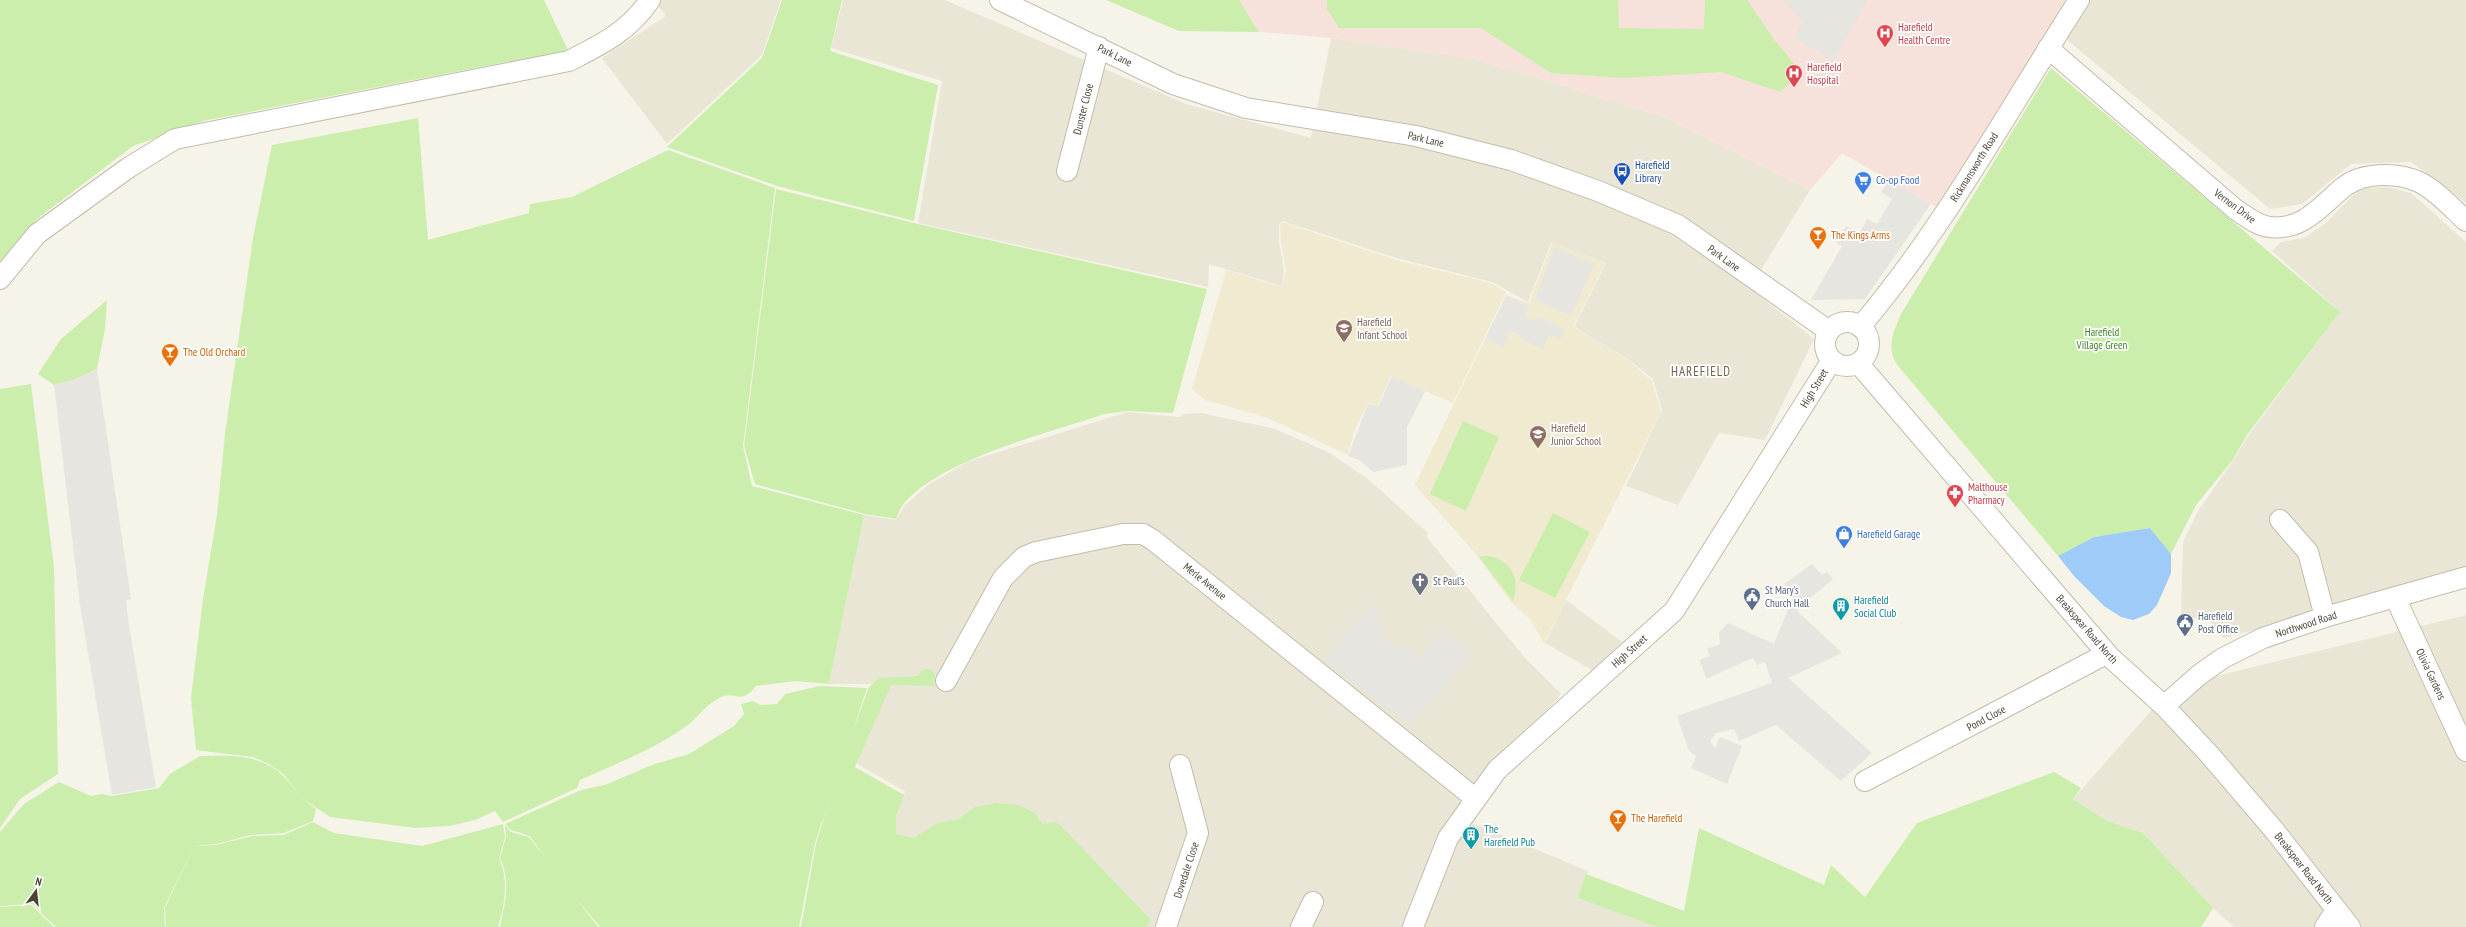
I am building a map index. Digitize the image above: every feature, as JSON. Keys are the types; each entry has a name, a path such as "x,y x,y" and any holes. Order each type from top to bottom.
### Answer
{"street":[{"path":"0,279 37,234 128,168 175,139 569,61 615,36 639,15 650,0"},
{"name":"Park Lane","path":"1000,0 1173,84 1246,108 1416,136 1511,160 1598,191 1678,225 1829,331"},
{"name":"Rickmansworth Road","path":"1860,327 1878,306 1940,221 2079,0"},
{"name":"Dunster Close","path":"1067,171 1099,47"},
{"name":"Vernon Drive","path":"2048,48 2235,210 2257,223 2270,227 2284,227 2299,223 2316,213 2351,182 2380,175 2413,180 2424,185 2466,221"},
{"path":"1847,323 1860,327 1867,336 1869,346 1866,355 1858,363 1844,366 1832,360 1828,355 1825,343 1829,331 1834,326 1847,323"},
{"name":"High Street","path":"1413,927 1448,838 1497,770 1674,611 1832,360"},
{"name":"Breakspear Road North","path":"1858,363 2106,654 2164,706 2209,754 2274,830 2350,927"},
{"path":"2280,520 2308,552 2325,617"},
{"name":"Merle Avenue","path":"946,681 1003,578 1024,557 1036,552 1123,534 1143,534 1476,799"},
{"name":"Northwood Road","path":"2164,706 2199,675 2223,658 2263,638 2325,617 2466,577"},
{"name":"Olivia Gardens","path":"2395,597 2466,751"},
{"name":"Pond Close","path":"1864,781 2106,654"},
{"name":"Dovedale Close","path":"1166,927 1198,833 1180,765"},
{"path":"1301,927 1313,902"},
{"path":"2325,927 2336,910"}],"shaded area":[{"path":"659,0 781,0 762,55 667,144 602,58 666,16 657,4"},
{"path":"843,0 945,0 1186,104 1311,138 1331,38 1475,59 1665,117 1810,190 1750,288 1814,339 1765,440 1719,433 1678,505 1626,486 1662,410 1653,379 1629,360 1574,327 1606,263 1551,243 1528,302 1492,282 1396,258 1282,221 1279,224 1279,242 1284,270 1282,286 1209,264 1208,287 918,223 942,81 831,48"},
{"name":"Harefield Hospital","path":"1106,0 2072,0 1941,210 1842,153 1810,190 1665,117 1475,59 1331,38 1249,31"},
{"path":"1782,0 1867,0 1835,60 1794,38 1803,21"},
{"path":"2089,0 2466,0 2466,203 2411,162 2351,164 2302,204 2270,209 2065,38"},
{"path":"1889,180 1931,204 1865,299 1811,300 1842,246 1836,243 1846,226 1859,234 1867,219 1877,224 1892,199 1881,192"},
{"path":"2387,187 2411,193 2466,242 2466,578 2223,638 2209,620 2181,616 2183,542 2198,511 2233,461 2248,436 2340,312 2272,251 2281,242 2304,238 2327,222 2360,188"},
{"name":"Harefield Infant School","path":"1282,222 1396,260 1491,283 1506,292 1453,403 1391,376 1377,407 1368,403 1354,432 1348,455 1268,418 1205,400 1192,389 1226,270 1282,287 1286,270 1281,242 1280,224"},
{"name":"Harefield Junior School","path":"1552,243 1605,263 1573,327 1628,360 1652,381 1661,412 1544,643 1530,619 1511,602 1475,553 1415,485 1506,295 1529,303"},
{"path":"1554,247 1594,264 1571,316 1535,300"},
{"path":"1506,296 1529,306 1524,318 1535,320 1540,318 1565,329 1560,339 1548,335 1543,349 1522,340 1523,337 1511,331 1503,347 1485,339"},
{"path":"97,369 131,599 126,600 128,619 156,787 112,795 80,605 54,385 76,379"},
{"path":"1392,376 1425,391 1407,427 1407,465 1373,472 1361,461 1348,456 1368,404 1378,407"},
{"path":"1127,412 1179,417 1184,414 1201,413 1275,429 1330,453 1369,480 1428,533 1426,536 1496,623 1527,660 1561,694 1455,816 1588,871 1579,898 1657,927 1146,927 1151,920 841,844 906,792 857,764 877,684 829,684 864,515 896,520 905,505 928,485 967,462"},
{"path":"1812,564 1822,575 1827,572 1833,579 1796,610 1842,653 1788,678 1872,753 1841,781 1776,725 1739,741 1734,729 1716,733 1710,741 1715,748 1720,737 1742,746 1727,784 1691,768 1696,756 1689,751 1677,716 1772,683 1765,662 1757,665 1753,658 1706,679 1700,660 1710,656 1707,649 1720,644 1719,632 1728,623 1774,644 1793,597 1784,584"},
{"path":"1566,600 1622,642 1594,671 1545,643"},
{"path":"1371,605 1382,614 1375,622 1384,629 1381,631 1382,637 1401,651 1409,648 1420,657 1443,629 1472,654 1411,726 1324,660"},
{"path":"2466,615 2466,927 2234,927 2213,908 2143,833 2107,821 2073,799 2172,687"}],"green space":[{"path":"0,0 544,0 568,50 203,121 133,146 37,219 0,262"},
{"path":"782,0 842,0 830,51 938,85 914,221 777,186 667,147 762,58"},
{"path":"1106,0 1239,0 1259,32 1179,31"},
{"path":"1327,0 1618,0 1619,28 1704,29 1705,0 1747,0 1773,38 1801,72 1780,92 1721,72 1624,78 1551,73 1481,28 1339,28 1327,9"},
{"name":"Harefield Village Green","path":"2051,68 2340,312 2247,435 2232,461 2196,505 2171,554 2150,528 2094,537 2058,556 1899,367 1892,354 1891,347 1893,334 1901,314"},
{"path":"418,118 428,240 529,213 530,204 572,197 668,150 775,188 743,446 752,486 864,515 829,684 795,681 756,686 746,695 741,697 729,695 719,698 709,704 684,728 672,736 634,756 580,780 577,788 503,822 495,811 475,820 450,826 416,828 330,817 303,799 283,774 269,764 253,757 196,750 191,698 203,599 217,515 225,434 253,238 272,145"},
{"path":"776,189 918,224 1207,289 1173,413 1127,411 1104,414 997,449 944,473 922,487 904,503 896,519 865,514 755,484 744,446"},
{"path":"107,300 105,329 97,369 76,379 54,385 38,374 61,339"},
{"path":"31,384 54,568 58,774 20,799 0,828 0,389"},
{"path":"1463,421 1499,437 1466,511 1430,494"},
{"path":"1553,513 1590,532 1555,598 1519,580"},
{"path":"1487,556 1502,561 1512,571 1516,585 1513,601 1479,557"},
{"path":"927,669 932,670 935,674 934,686 891,685 855,767 904,795 896,816 896,834 914,838 937,823 959,819 975,807 996,803 1018,805 1035,813 1042,824 1055,822 1060,825 1151,920 1146,927 801,927 816,844 840,765 869,687 879,678 918,676 921,671"},
{"path":"820,686 867,688 815,843 799,927 600,927 576,898 598,927 500,927 506,892 505,875 500,858 506,837 505,825 511,832 529,837 546,859 530,836 511,830 505,824 581,790 605,785 652,765 689,754 734,726 744,714 741,704 753,701 760,705 777,704 785,694"},
{"path":"200,756 243,757 254,759 273,768 316,809 313,821 284,833 251,835 216,844 194,846 164,908 165,927 56,927 32,904 0,906 0,832 24,804 59,782 91,796 101,794 112,796 159,788 170,774"},
{"path":"2054,772 2081,788 2073,799 2107,821 2143,833 2213,908 2201,927 1657,927 1578,898 1586,874 1684,911 1699,828 1824,885 1831,865 1865,897 1917,823"},
{"path":"313,822 334,833 422,846 503,824 505,837 499,858 505,883 503,910 498,927 166,927 165,908 194,846 216,845 252,836 284,835"},
{"path":"31,905 54,927 0,927 0,907"}],"water":[{"path":"2150,528 2171,554 2171,573 2157,605 2149,614 2133,620 2121,617 2104,606 2074,576 2058,556 2094,537"}],"place":[{"name":"Harefield Health Centre","path":"1885,48"},
{"name":"Harefield Hospital","path":"1794,88"},
{"name":"Harefield Library","path":"1622,186"},
{"name":"Co-op Food","path":"1863,195"},
{"name":"The Kings Arms","path":"1818,250"},
{"name":"Harefield Infant School","path":"1344,343"},
{"name":"The Old Orchard","path":"170,367"},
{"name":"Harefield Junior School","path":"1538,449"},
{"name":"Malthouse Pharmacy","path":"1955,508"},
{"name":"Harefield Garage","path":"1844,549"},
{"name":"St Paul's","path":"1420,596"},
{"name":"St Mary's Church Hall","path":"1752,611"},
{"name":"Harefield Social Club","path":"1841,621"},
{"name":"Harefield Post Office","path":"2185,637"},
{"name":"The Harefield","path":"1618,833"},
{"name":"The Harefield Pub","path":"1471,850"}],"district":[{"name":"HAREFIELD","path":"1701,371"}]}
